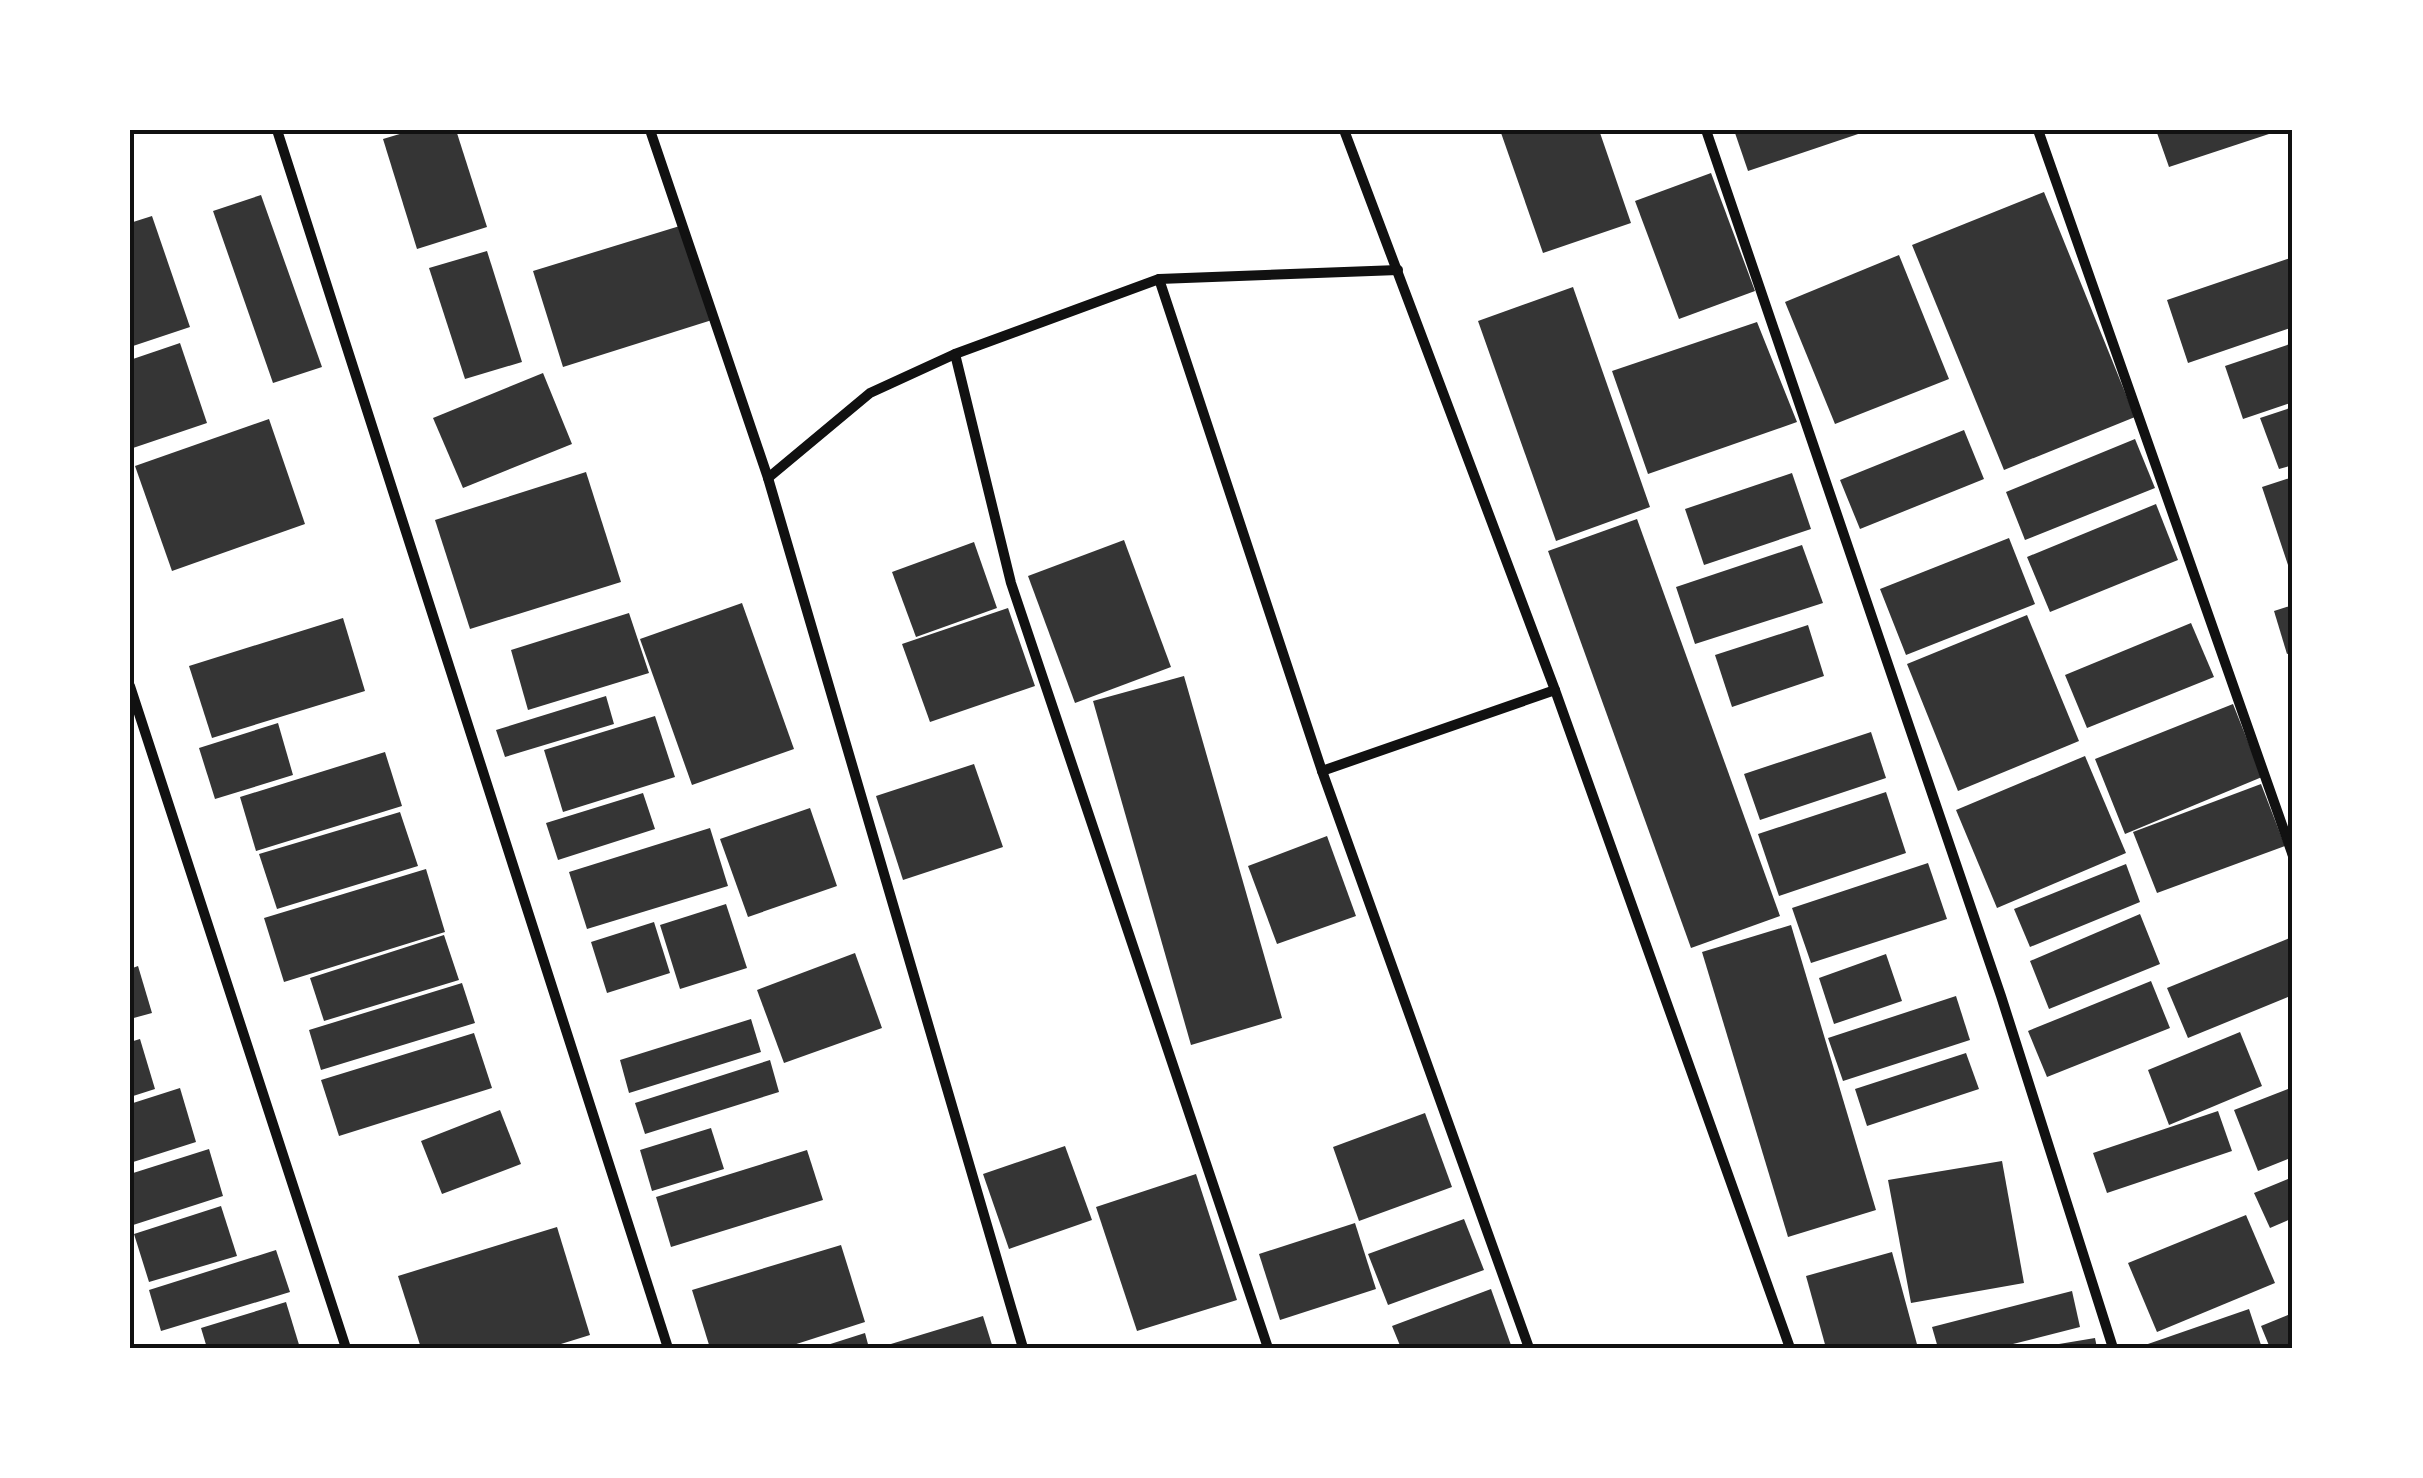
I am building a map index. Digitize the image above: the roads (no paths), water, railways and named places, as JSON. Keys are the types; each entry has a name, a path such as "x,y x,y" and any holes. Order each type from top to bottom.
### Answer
{"street":[{"path":"277,130 668,1348"},
{"path":"650,130 768,478 1023,1348"},
{"path":"1344,130 1555,690 1790,1348"},
{"path":"1706,130 1994,978 2113,1348"},
{"path":"2038,130 2293,856"},
{"path":"768,478 870,393 955,354 1159,279 1398,270"},
{"path":"1159,279 1322,771 1529,1348"},
{"path":"955,354 1011,583 1268,1348"},
{"path":"130,686 346,1348"},
{"path":"1322,771 1555,690"}]}
